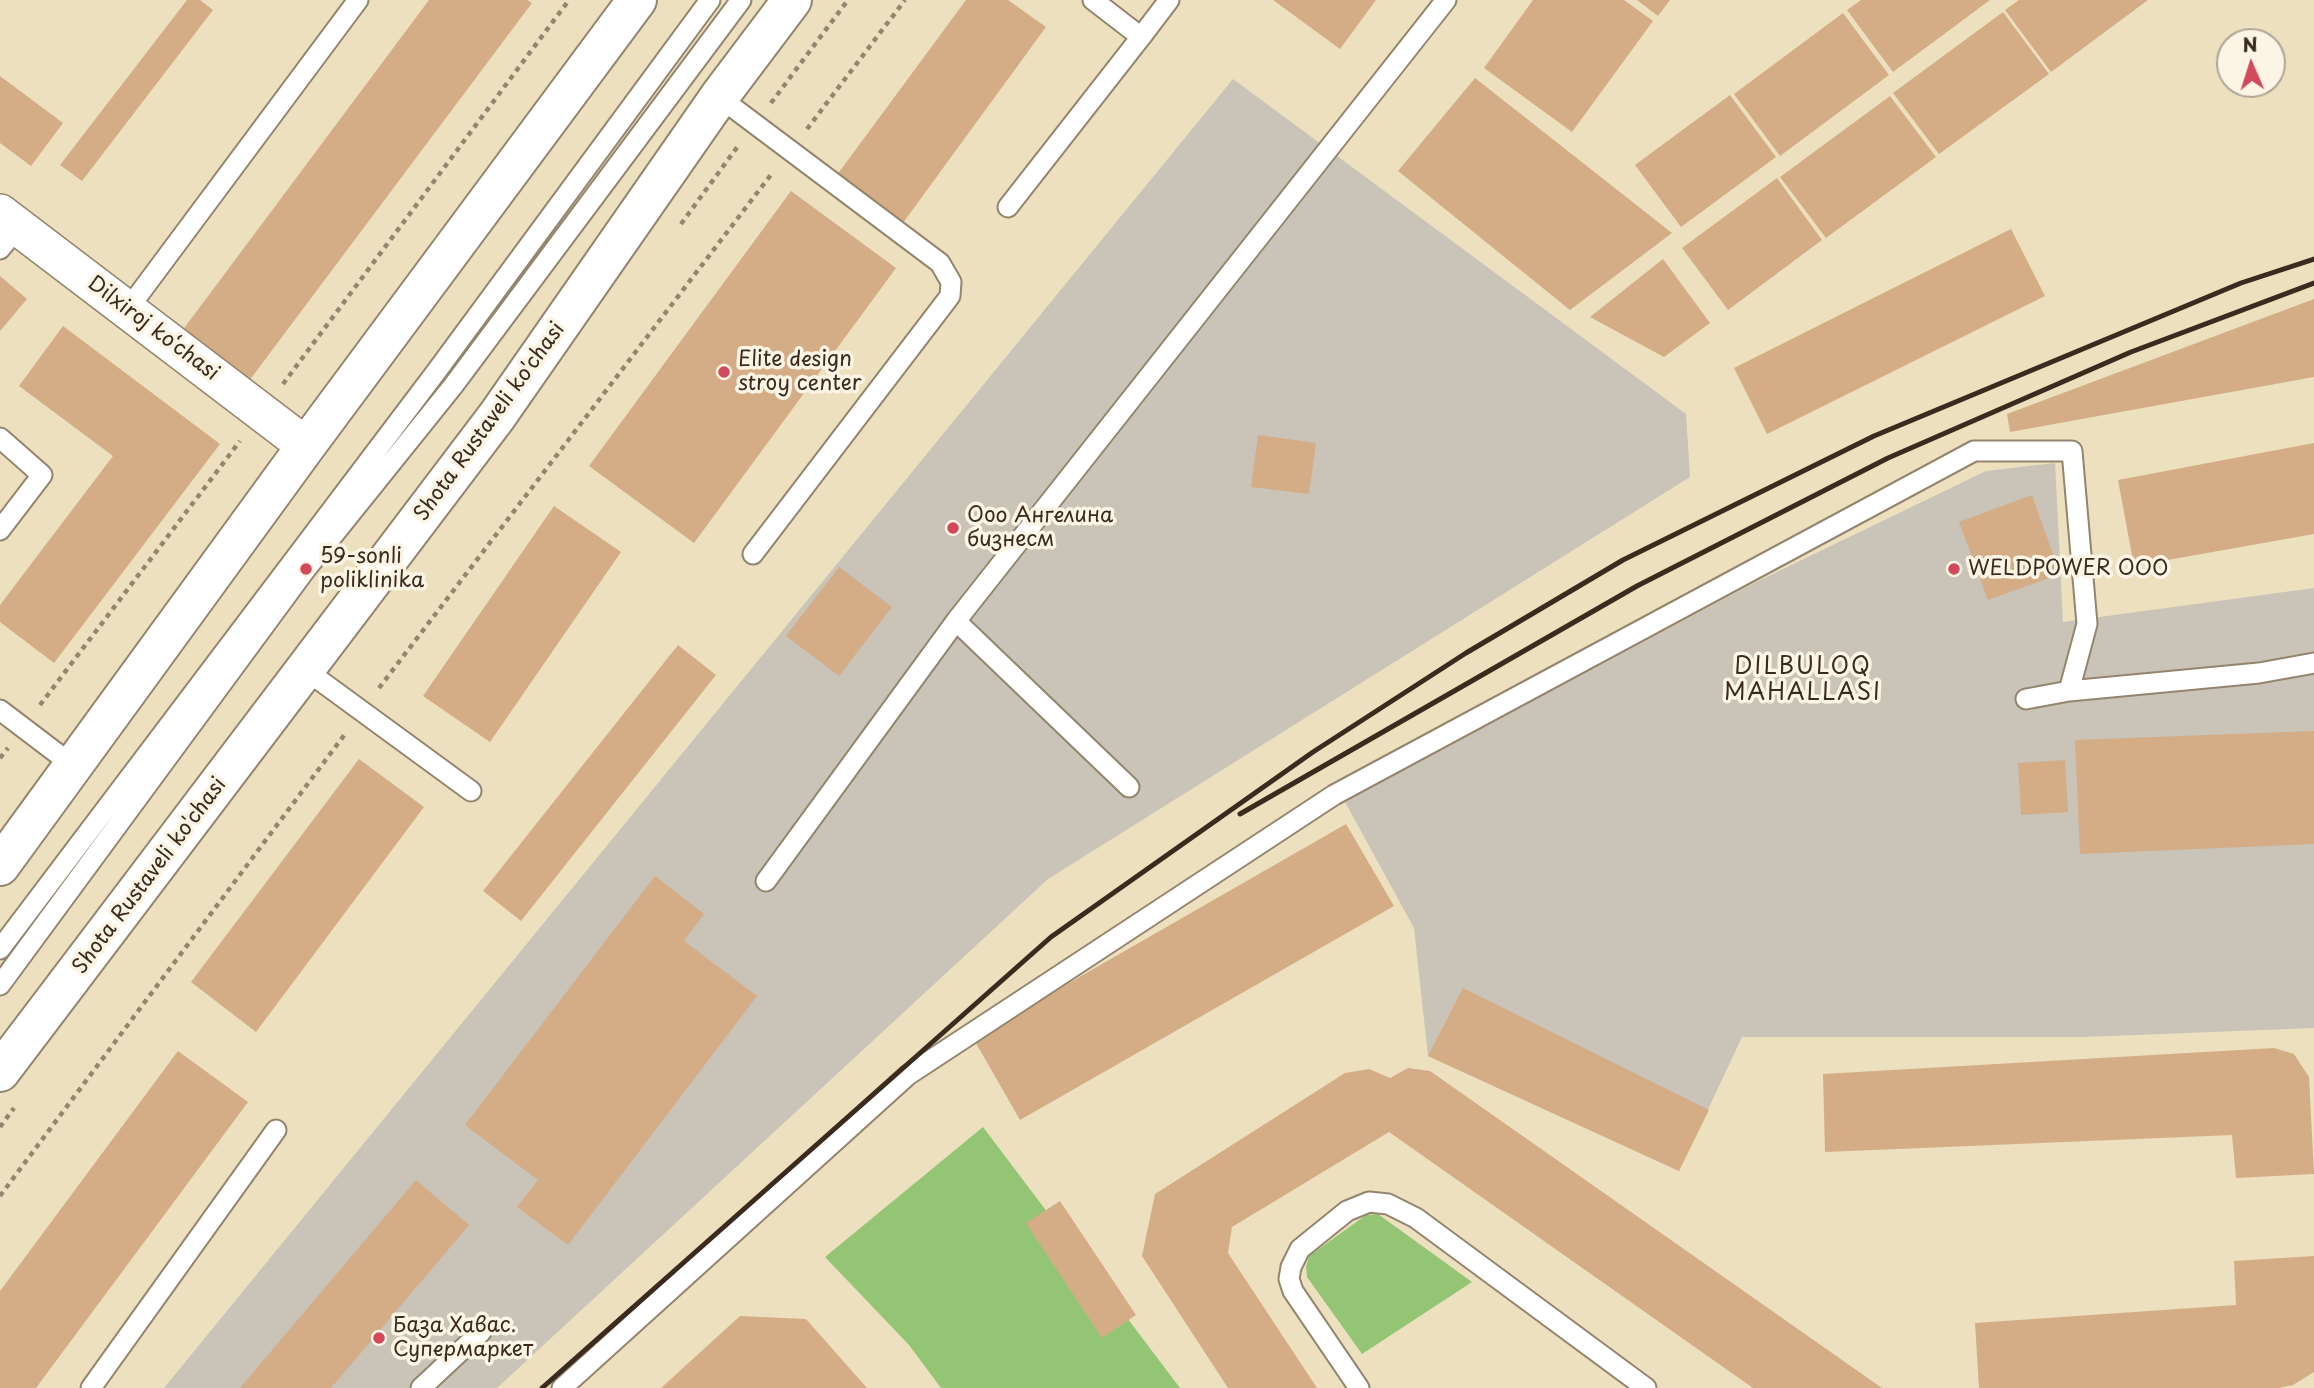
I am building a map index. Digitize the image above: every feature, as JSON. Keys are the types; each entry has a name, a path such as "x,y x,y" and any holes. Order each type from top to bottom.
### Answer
{"main road":[{"path":"0,866 75,767 306,446 637,0"},
{"name":"Shota Rustaveli ko'chasi","path":"0,1072 307,671 497,416 719,97 792,0"}],"street":[{"name":"Dilxiroj ko‘chasi","path":"6,230 128,309 306,446"}],"lane":[{"path":"128,309 358,0"},
{"path":"0,949 442,365 710,0"},
{"path":"0,985 306,569 453,386 741,0"},
{"path":"1093,0 1141,37"},
{"path":"1009,207 1170,0"},
{"path":"766,881 956,621 1446,0"},
{"path":"719,97 940,263 951,282 950,296 753,554"},
{"path":"0,438 42,475 0,530"},
{"path":"562,1388 908,1075 1334,795 1974,452 2072,451 2087,624 2069,691"},
{"path":"956,621 1129,787"},
{"path":"2026,699 2069,691 2259,673 2314,663"},
{"path":"307,671 471,791"},
{"path":"0,710 75,767"},
{"path":"0,935 25,916"},
{"path":"91,1388 276,1130"},
{"path":"1359,1388 1293,1291 1289,1279 1290,1267 1300,1249 1347,1211 1369,1202 1388,1204 1416,1218 1646,1388"},
{"path":"421,1388 481,1332"}],"path":[{"path":"0,1196 362,711 905,0"}],"shaded area":[{"path":"1233,79 1686,414 1690,477 1048,879 497,1388 164,1388"},
{"path":"2055,463 2063,622 2314,588 2314,1028 2084,1037 1742,1037 1679,1171 1428,1056 1414,928 1345,802 1752,584 1986,471"}],"green space":[{"path":"983,1127 1180,1388 941,1388 909,1345 825,1257"},
{"path":"1378,1214 1472,1282 1362,1354 1307,1277 1306,1267 1309,1256 1366,1215"}],"building":[{"path":"187,0 200,0 213,10 82,181 60,165"},
{"path":"429,0 527,0 532,3 249,381 182,331"},
{"path":"966,0 1008,0 1046,27 900,227 834,179"},
{"path":"1273,0 1376,0 1340,49"},
{"path":"1533,0 1624,0 1653,21 1572,132 1484,68"},
{"path":"1637,0 1670,0 1658,16"},
{"path":"1861,0 1990,0 1893,72 1847,10"},
{"path":"2019,0 2148,0 2051,72 2005,10"},
{"path":"2003,12 2049,74 1939,154 1893,93"},
{"path":"1843,13 1889,75 1780,156 1734,94"},
{"path":"0,76 63,123 31,166 0,143"},
{"path":"1475,78 1672,233 1570,310 1398,171"},
{"path":"1730,95 1776,157 1681,227 1635,165"},
{"path":"1890,96 1936,157 1826,238 1780,177"},
{"path":"1777,178 1822,240 1728,310 1682,248"},
{"path":"791,191 896,268 694,543 589,466"},
{"path":"2011,229 2045,296 1767,434 1734,368"},
{"path":"1663,259 1710,323 1664,357 1590,317"},
{"path":"0,276 27,299 0,331"},
{"path":"2314,299 2314,377 2010,432 2007,414"},
{"path":"63,326 220,444 54,663 0,622 0,605 113,456 19,386"},
{"path":"1258,435 1316,443 1309,494 1251,487"},
{"path":"2314,443 2314,534 2134,566 2118,480"},
{"path":"2032,495 2060,574 1988,600 1959,522"},
{"path":"554,506 621,552 490,742 423,696"},
{"path":"839,567 892,607 839,676 786,636"},
{"path":"678,645 716,675 521,921 483,891"},
{"path":"2314,731 2314,844 2080,854 2075,740"},
{"path":"359,759 424,807 256,1032 191,982"},
{"path":"2065,760 2068,812 2021,815 2018,763"},
{"path":"1346,824 1394,906 1020,1120 973,1038"},
{"path":"655,876 704,914 684,941 757,996 568,1245 517,1207 538,1180 465,1125"},
{"path":"1463,988 1709,1110 1679,1171 1428,1056"},
{"path":"2274,1048 2294,1054 2309,1077 2314,1174 2236,1178 2232,1135 1825,1152 1823,1074"},
{"path":"178,1051 248,1102 36,1388 0,1388 0,1291"},
{"path":"1408,1068 1430,1071 1882,1388 1753,1388 1389,1132 1232,1227 1228,1253 1317,1388 1228,1388 1142,1256 1155,1194 1345,1073 1369,1069 1390,1078"},
{"path":"416,1180 469,1225 331,1388 240,1388"},
{"path":"1060,1201 1136,1315 1102,1338 1026,1223"},
{"path":"2314,1256 2314,1372 2293,1385 2279,1388 1979,1388 1975,1323 2236,1305 2234,1261"},
{"path":"740,1316 806,1319 867,1388 661,1388"}],"railway":[{"path":"542,1388 1051,937 1313,752 1466,653 1623,560 1874,436 2241,283 2314,259"},
{"path":"1240,814 1637,586 1888,458 2131,352 2314,283"}],"place":[{"name":"Elite design stroy center","path":"724,372"},
{"name":"Ооо Ангелина бизнесм","path":"953,528"},
{"name":"59-sonli poliklinika","path":"306,569"},
{"name":"WELDPOWER ООО","path":"1954,569"},
{"name":"База Хавас. Супермаркет","path":"379,1338"}],"district":[{"name":"DILBULOQ MAHALLASI","path":"1803,681"}]}
